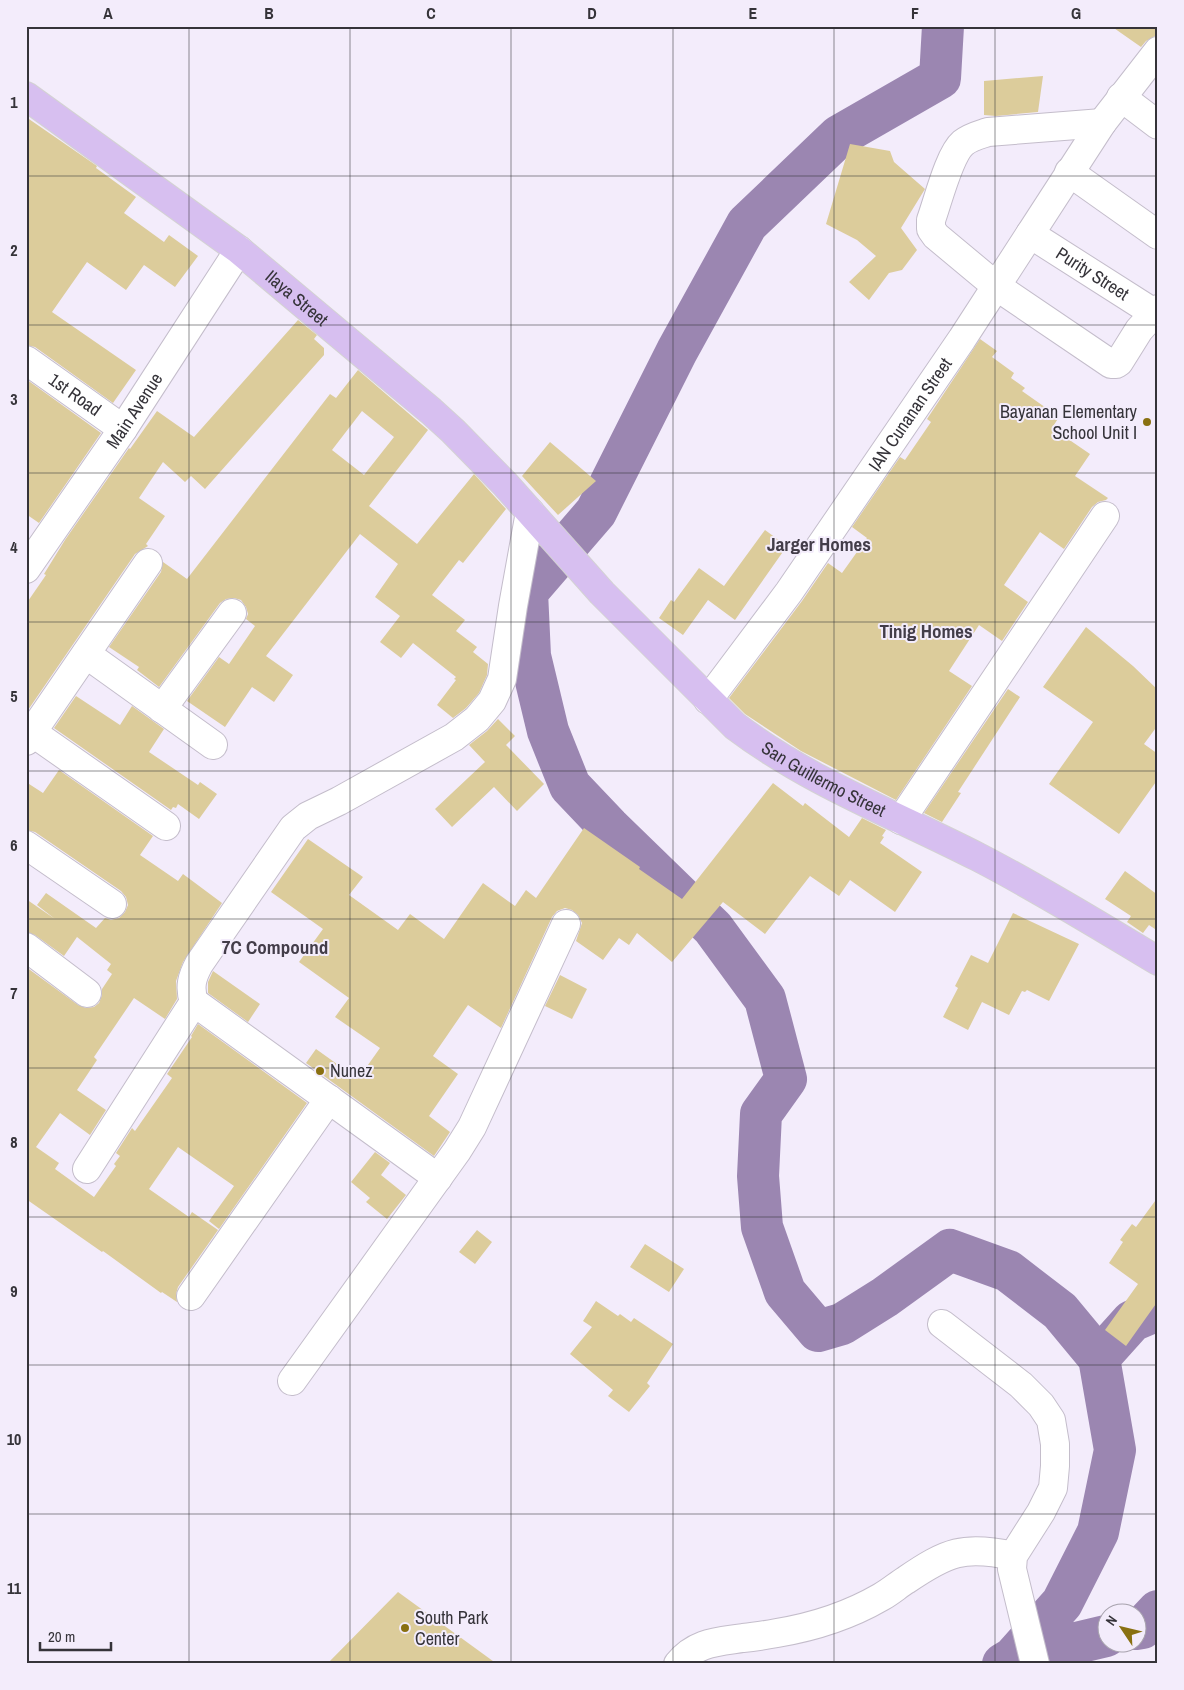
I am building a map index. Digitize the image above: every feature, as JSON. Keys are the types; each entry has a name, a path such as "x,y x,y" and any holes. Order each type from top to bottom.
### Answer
{"main road":[{"name":"Ilaya Street","path":"26,96 239,250 431,411 453,431 537,519"},
{"name":"San Guillermo Street","path":"537,519 602,594 735,726 760,745 830,786 977,856 1049,894 1158,961"}],"street":[{"name":"IAN Cunanan Street","path":"708,700 789,592 962,339 1102,123 1158,51"},
{"path":"1121,97 1158,125"},
{"path":"1102,123 988,132 971,137 954,152 931,220 931,229 936,236 996,286 1111,364 1119,362 1138,330 1156,311"},
{"path":"1069,172 1158,235"},
{"name":"Purity Street","path":"1030,234 1156,311"},
{"name":"Main Avenue","path":"30,557 123,429 239,250"},
{"name":"1st Road","path":"26,360 123,429"},
{"path":"901,820 1106,516"},
{"path":"438,1178 194,1002 191,993 192,978 199,964 293,828 308,816 339,801 454,737 477,719 492,702 502,679 514,597 537,519"},
{"path":"148,563 86,654 28,734 166,826"},
{"path":"162,709 232,613"},
{"path":"86,654 213,745"},
{"path":"26,845 112,904"},
{"path":"292,1381 438,1178 472,1127 566,924"},
{"path":"26,947 87,993"},
{"path":"87,1169 194,1002"},
{"path":"191,1296 329,1099"},
{"path":"942,1324 1021,1385 1041,1404 1051,1420 1055,1444 1052,1488 1041,1512 1013,1556 1012,1569 1035,1664"},
{"path":"678,1664 684,1657 704,1644 792,1630 855,1611 883,1596 931,1564 954,1553 975,1550 1013,1556"}],"building":[{"path":"1111,26 1158,26 1158,32 1141,47"},
{"path":"1043,76 1038,112 996,116 984,115 984,81"},
{"path":"26,117 97,166 96,168 136,197 124,213 164,242 169,235 198,256 175,287 144,265 126,290 87,262 52,312 136,370 113,403 35,347 26,345"},
{"path":"850,144 890,151 894,162 925,189 901,228 917,250 902,270 889,273 869,300 849,282 876,256 857,240 826,224"},
{"path":"298,320 317,335 314,339 324,348 324,355 205,489 191,476 185,482 163,462 139,498 165,516 146,544 148,546 135,554 28,710 26,709 26,604 46,575 44,574 65,540 129,448 157,411 194,437"},
{"path":"980,339 997,351 992,357 1014,373 1011,378 1025,388 1022,391 1059,417 1052,428 1090,454 1075,476 1108,498 1092,507 1064,549 1040,532 1004,585 1028,602 1002,641 979,625 949,671 972,686 896,800 801,751 745,714 729,698 802,601 828,563 842,573 867,538 852,527 900,457 905,460 931,422 927,419"},
{"path":"358,370 428,430 369,506 417,544 474,474 506,509 463,563 459,560 432,595 465,620 456,631 477,647 473,652 488,664 487,675 479,693 466,708 453,718 437,705 456,680 454,679 456,677 413,643 401,658 380,642 400,616 375,597 398,564 360,534 266,656 293,675 274,702 252,687 225,727 187,701 219,657 229,664 255,626 246,619 248,614 241,600 234,598 226,599 220,603 159,687 137,670 139,667 109,647 161,572 163,562 187,579 330,394 336,398","holes":["362,411 394,437 364,475 332,450"]},
{"path":"26,379 101,433 39,523 26,514"},
{"path":"550,442 596,481 558,515 522,476"},
{"path":"765,530 787,546 735,620 708,600 683,635 659,618 671,600 674,602 699,568 724,586"},
{"path":"1086,627 1133,666 1158,690 1158,725 1144,744 1158,754 1158,779 1119,834 1049,784 1093,722 1043,687"},
{"path":"1008,689 1020,697 958,792 961,793 942,822 924,813"},
{"path":"76,696 120,725 132,706 164,729 149,752 198,785 200,782 217,794 199,819 178,804 176,808 173,807 171,810 54,728"},
{"path":"498,719 515,736 506,745 544,784 517,811 494,787 452,827 435,809 485,762 469,745 487,731"},
{"path":"59,770 153,836 140,855 178,881 183,874 222,903 183,962 176,981 177,999 165,1019 134,998 94,1057 97,1060 77,1090 106,1110 90,1135 60,1113 36,1147 59,1163 55,1169 94,1197 116,1166 114,1164 120,1156 116,1153 132,1128 135,1131 172,1078 167,1074 192,1037 198,1024 307,1103 219,1229 209,1221 234,1186 178,1147 149,1189 189,1217 192,1212 218,1230 178,1287 176,1294 177,1302 161,1293 26,1199 26,967 78,1005 86,1008 94,1007 99,1003 102,989 112,974 107,970 111,964 77,937 64,956 35,935 26,932 26,899 55,919 37,905 46,893 96,928 105,918 111,920 119,918 125,912 128,905 126,897 121,891 35,832 26,830 26,782 43,793"},
{"path":"773,783 803,806 805,803 849,837 862,818 886,830 880,843 922,872 895,912 850,880 839,896 810,876 765,934 723,902 672,962 637,933 629,945 619,938 603,960 576,941 582,923 578,915 572,910 565,908 557,911 552,917 501,1028 468,1005 433,1056 458,1074 429,1116 450,1132 434,1156 306,1063 316,1049 358,1079 380,1048 335,1017 349,998 299,962 323,929 271,892 308,839 363,877 349,895 398,930 410,914 444,939 483,883 515,906 526,890 536,898 584,828 682,899"},
{"path":"1125,871 1158,895 1158,931 1149,925 1143,933 1127,922 1131,916 1105,899"},
{"path":"1013,913 1079,944 1049,1001 1027,990 1025,992 1022,991 1009,1015 982,1002 968,1030 943,1017 958,988 955,986 971,955 988,963"},
{"path":"213,971 260,1004 248,1022 208,993 208,982"},
{"path":"560,975 587,989 572,1019 545,1006"},
{"path":"375,1152 390,1163 381,1175 406,1195 387,1219 366,1202 370,1198 351,1182"},
{"path":"1158,1197 1158,1301 1126,1346 1105,1330 1138,1284 1109,1263 1123,1242 1120,1240 1132,1224 1136,1227"},
{"path":"477,1230 492,1242 475,1264 459,1252"},
{"path":"645,1244 684,1269 669,1292 630,1267"},
{"path":"596,1301 618,1316 620,1314 631,1322 634,1318 673,1344 647,1383 650,1386 629,1412 608,1396 613,1390 570,1354 592,1327 583,1321"},
{"name":"South Park Center","path":"398,1592 497,1664 327,1664"}],"waterway":[{"path":"943,26 940,78 839,136 747,224 677,351 596,512 527,592 530,656 548,731 570,786 609,827 713,928 765,999 786,1079 761,1114 758,1176 762,1227 785,1292 818,1331 842,1324 885,1297 950,1250 1008,1271 1060,1311 1099,1358 1115,1450 1098,1532 1062,1603 1013,1658 1003,1664"},
{"path":"1106,1350 1132,1321 1158,1310"},
{"path":"1146,1624 1158,1611"},
{"path":"1013,1658 1096,1638"}],"place":[{"name":"Bayanan Elementary School Unit I","path":"1147,422"},
{"name":"Nunez","path":"320,1071"},
{"name":"South Park Center","path":"405,1628"}],"district":[{"name":"Jarger Homes","path":"819,544"},
{"name":"Tinig Homes","path":"926,631"},
{"name":"7C Compound","path":"275,947"}]}
